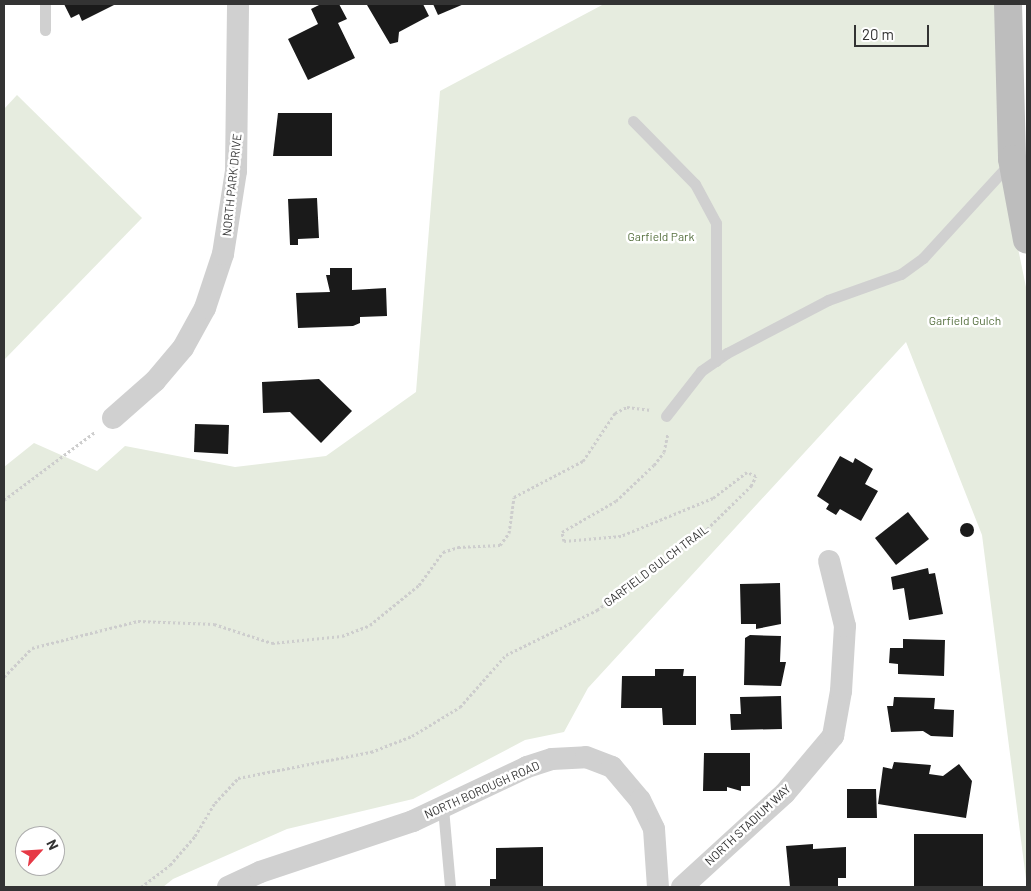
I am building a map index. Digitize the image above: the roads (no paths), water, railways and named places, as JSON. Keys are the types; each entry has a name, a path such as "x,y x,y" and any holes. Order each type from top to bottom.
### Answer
{"main road":[{"path":"1008,4 1012,159 1027,240"}],"street":[{"name":"NORTH PARK DRIVE","path":"113,418 155,381 183,348 205,308 224,254 236,171 245,7"},
{"name":"NORTH STADIUM WAY","path":"682,887 784,792 832,736 841,691 845,626 829,561"},
{"name":"NORTH BOROUGH ROAD","path":"234,886 443,808 527,767 552,759 586,757 612,767 640,800 654,829 658,887"}],"lane":[{"path":"45,30 46,4"},
{"path":"633,121 695,184 716,223 716,361"},
{"path":"666,416 689,384 716,361 828,300 901,274 923,258 1012,159"},
{"path":"443,808 450,887"}],"park label":[{"name":"Garfield Park","path":"661,237"},
{"name":"Garfield Gulch","path":"965,321"}]}
